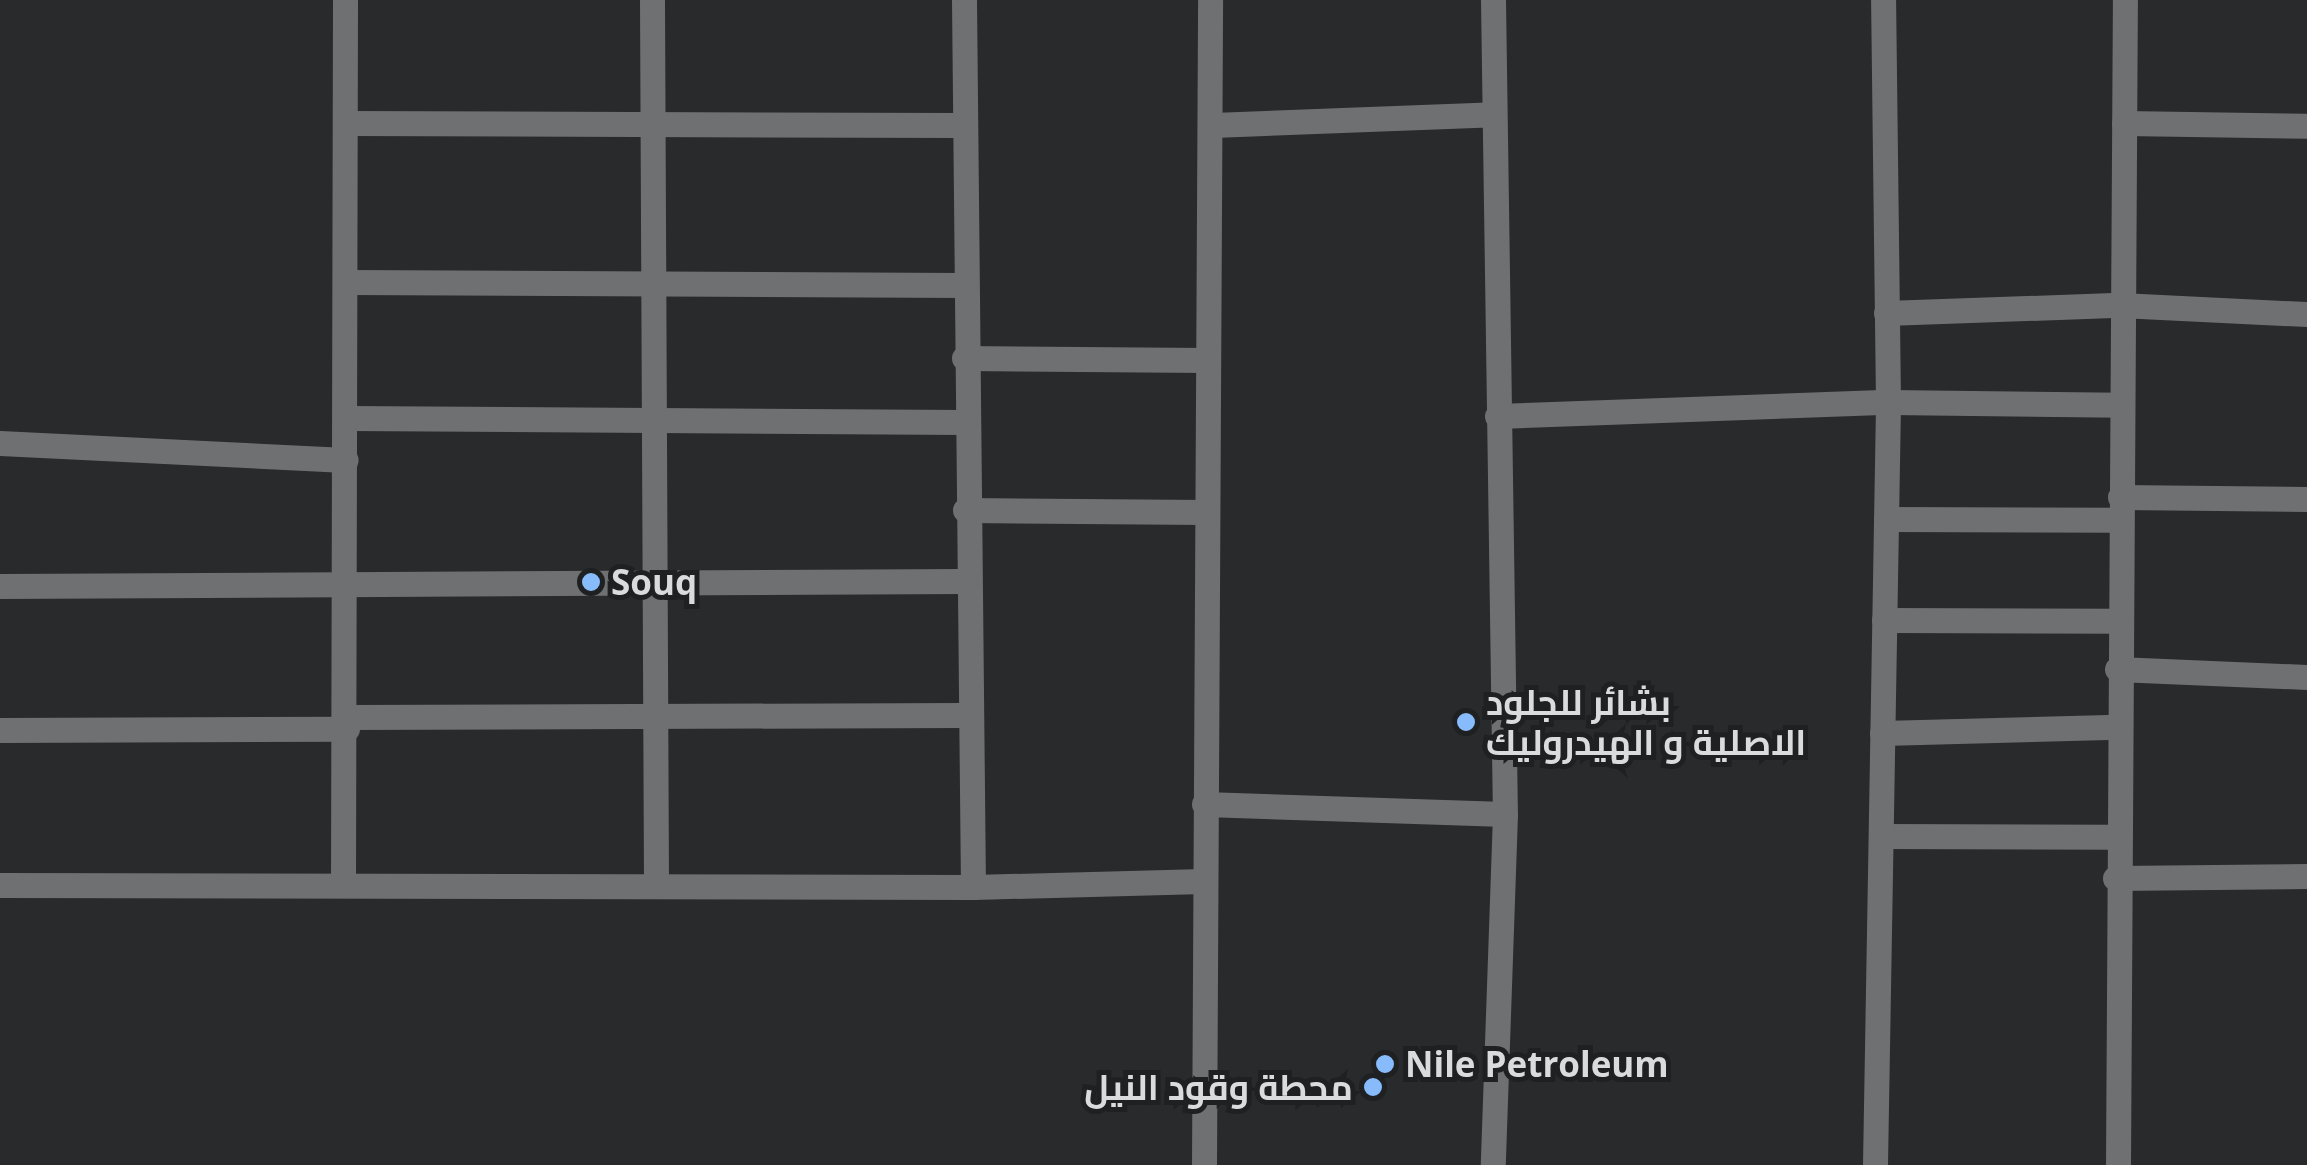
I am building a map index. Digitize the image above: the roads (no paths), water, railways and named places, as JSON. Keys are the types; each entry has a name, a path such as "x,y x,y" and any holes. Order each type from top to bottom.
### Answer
{"street":[{"path":"343,885 347,723 345,0"},
{"path":"652,0 649,284 656,884"},
{"path":"964,0 966,716 973,886"},
{"path":"1204,1165 1210,0"},
{"path":"1493,0 1506,814 1493,1165"},
{"path":"1875,1165 1888,402 1882,0"},
{"path":"2118,1165 2115,836 2125,0"},
{"path":"1212,125 1494,114"},
{"path":"345,123 962,125"},
{"path":"2124,123 2307,126"},
{"path":"346,282 964,285"},
{"path":"1886,313 2120,305 2307,314"},
{"path":"964,358 1206,360"},
{"path":"1497,416 1888,402 2121,405"},
{"path":"346,418 964,422"},
{"path":"0,443 346,460"},
{"path":"1886,518 2307,499"},
{"path":"964,510 1205,512"},
{"path":"0,586 965,581"},
{"path":"1884,620 2118,621"},
{"path":"2117,669 2307,677"},
{"path":"0,730 654,716 966,716"},
{"path":"1882,732 2116,727"},
{"path":"1204,804 1506,814"},
{"path":"1881,836 2115,836"},
{"path":"2115,878 2307,876"},
{"path":"0,885 973,886 1204,881"}],"place":[{"name":"Souq","path":"591,582"},
{"name":"بشائر للجلود الاصلية و الهيدروليك","path":"1466,722"},
{"name":"Nile Petroleum","path":"1385,1064"},
{"name":"محطة وقود النيل","path":"1373,1087"}]}
